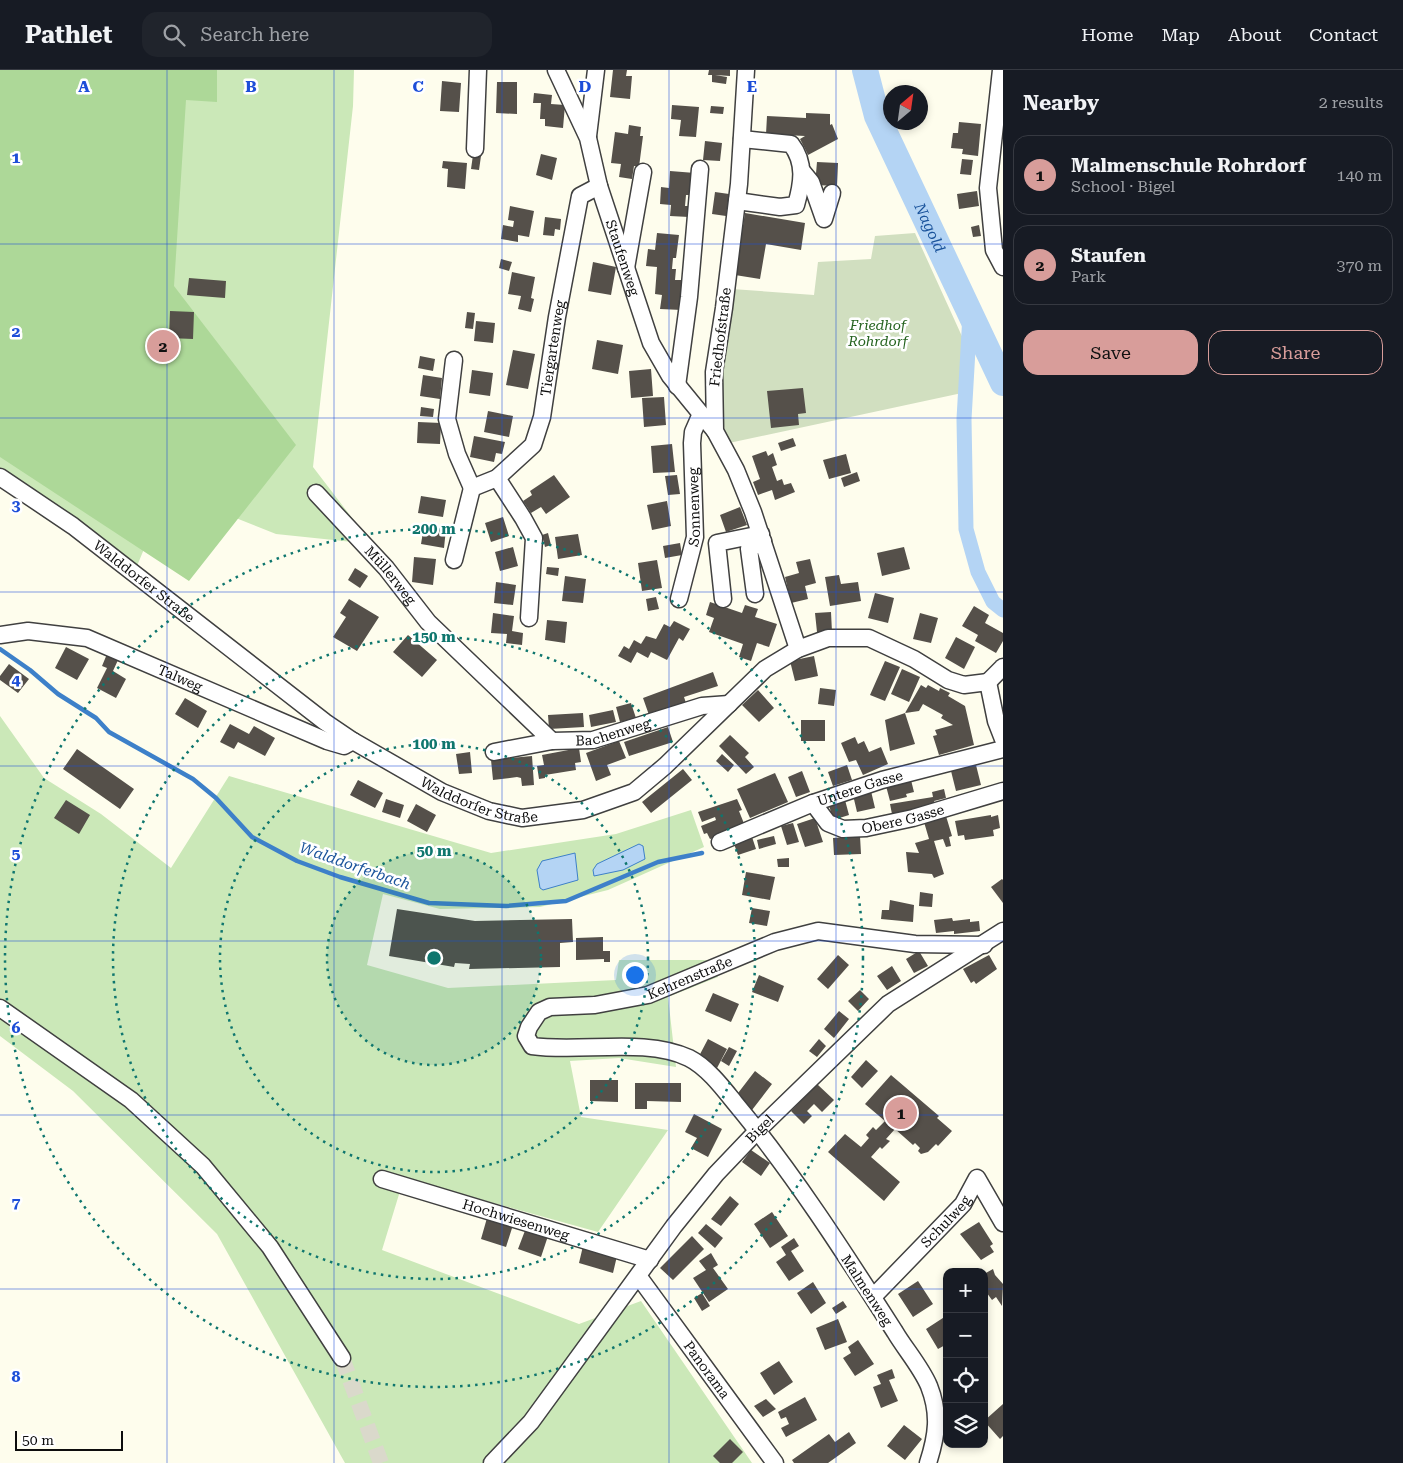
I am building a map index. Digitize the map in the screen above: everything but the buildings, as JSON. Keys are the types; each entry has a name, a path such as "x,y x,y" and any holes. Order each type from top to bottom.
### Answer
{"street":[{"path":"475,149 478,70"},
{"name":"Staufenweg","path":"556,70 588,138 599,186 651,343 677,386 700,416 715,431"},
{"path":"588,138 596,70"},
{"name":"Friedhofstraße","path":"746,70 736,201 724,308 714,372 715,431 736,470 762,538 798,649"},
{"path":"1001,70 988,188 994,250 1003,268"},
{"path":"736,201 780,207 796,205 801,187 802,171 799,154 791,144 742,139"},
{"path":"677,386 689,297 700,169"},
{"path":"802,171 811,182 824,219 832,193"},
{"path":"626,270 643,172"},
{"name":"Tiergartenweg","path":"472,488 497,478 533,445 542,418 557,317 580,196 599,186"},
{"path":"454,360 448,419 457,454 472,488 454,560"},
{"name":"Sonnenweg","path":"679,599 695,537 692,443 693,432 700,416"},
{"name":"Walddorfer Straße","path":"0,478 73,526 263,674 353,741 442,792 489,812 522,818 583,810 634,792 665,766 766,669 798,649 828,638 869,638 914,659 948,680 964,685 988,682"},
{"path":"497,478 524,518 534,538 529,618"},
{"name":"Müllerweg","path":"316,493 386,568 428,622 552,741"},
{"path":"755,594 749,549 762,538"},
{"path":"723,599 717,543 762,538"},
{"name":"Talweg","path":"0,635 28,631 87,638 327,741 344,746 353,741"},
{"path":"1003,668 988,682 996,721 1003,739"},
{"name":"Bachenweg","path":"494,752 552,741 593,740 702,706 729,704"},
{"name":"Untere Gasse","path":"720,842 813,802 882,780 1003,749"},
{"name":"Obere Gasse","path":"813,802 828,823 843,829 866,828 913,818 1003,791"},
{"name":"Kehrenstraße","path":"758,1130 719,1083 691,1059 670,1051 598,1046 553,1049 532,1046 526,1036 529,1027 539,1012 550,1007 595,1005 648,995 776,942 818,931 915,944 984,945"},
{"name":"Bigel","path":"492,1463 531,1422 564,1375 716,1174 758,1130 888,1004 984,945 1003,931"},
{"path":"0,1008 131,1100 203,1166 270,1247 342,1358"},
{"name":"Malmenweg","path":"758,1130 872,1297 930,1391 938,1417 936,1437 928,1463"},
{"name":"Schulweg","path":"872,1297 963,1204 977,1178 1003,1223"},
{"name":"Hochwiesenweg","path":"382,1179 650,1260"},
{"name":"Panorama","path":"639,1277 775,1463"}],"green space":[{"path":"0,70 354,70 353,106 313,467 372,544 276,534 168,491 137,566 0,470"},
{"path":"0,70 217,70 217,102 186,100 174,286 296,445 189,581 0,457"},
{"name":"Friedhof Rohrdorf","path":"915,233 965,343 962,393 729,443 717,404 732,289 814,295 818,262 871,259 875,236"},
{"path":"0,716 44,778 101,814 171,868 229,776 491,853 616,834 691,810 704,847 608,890 540,907 440,909 383,894 367,965 448,988 616,980 619,960 713,960 718,977 668,997 676,1067 619,1058 570,1061 581,1117 668,1130 598,1232 404,1178 382,1250 579,1324 641,1301 752,1463 345,1463 217,1234 73,1091 0,1036"}],"water":[{"path":"639,844 643,846 645,859 623,870 594,876 593,870 597,864"},
{"path":"575,853 578,880 543,890 540,888 537,870 542,861"}],"waterway":[{"name":"Nagold","path":"865,70 877,116 1003,383"},
{"path":"970,315 964,419 966,529 978,572 993,602 1003,610"},
{"name":"Walddorferbach","path":"0,649 30,670 58,694 96,718 109,732 193,779 216,798 252,837 297,861 340,877 429,903 506,906 566,901 658,862 702,853"}],"tunnel":[{"path":"342,1358 381,1463"}],"place":[{"name":"Staufen","path":"163,346"},
{"name":"Malmenschule Rohrdorf","path":"901,1113"}]}
